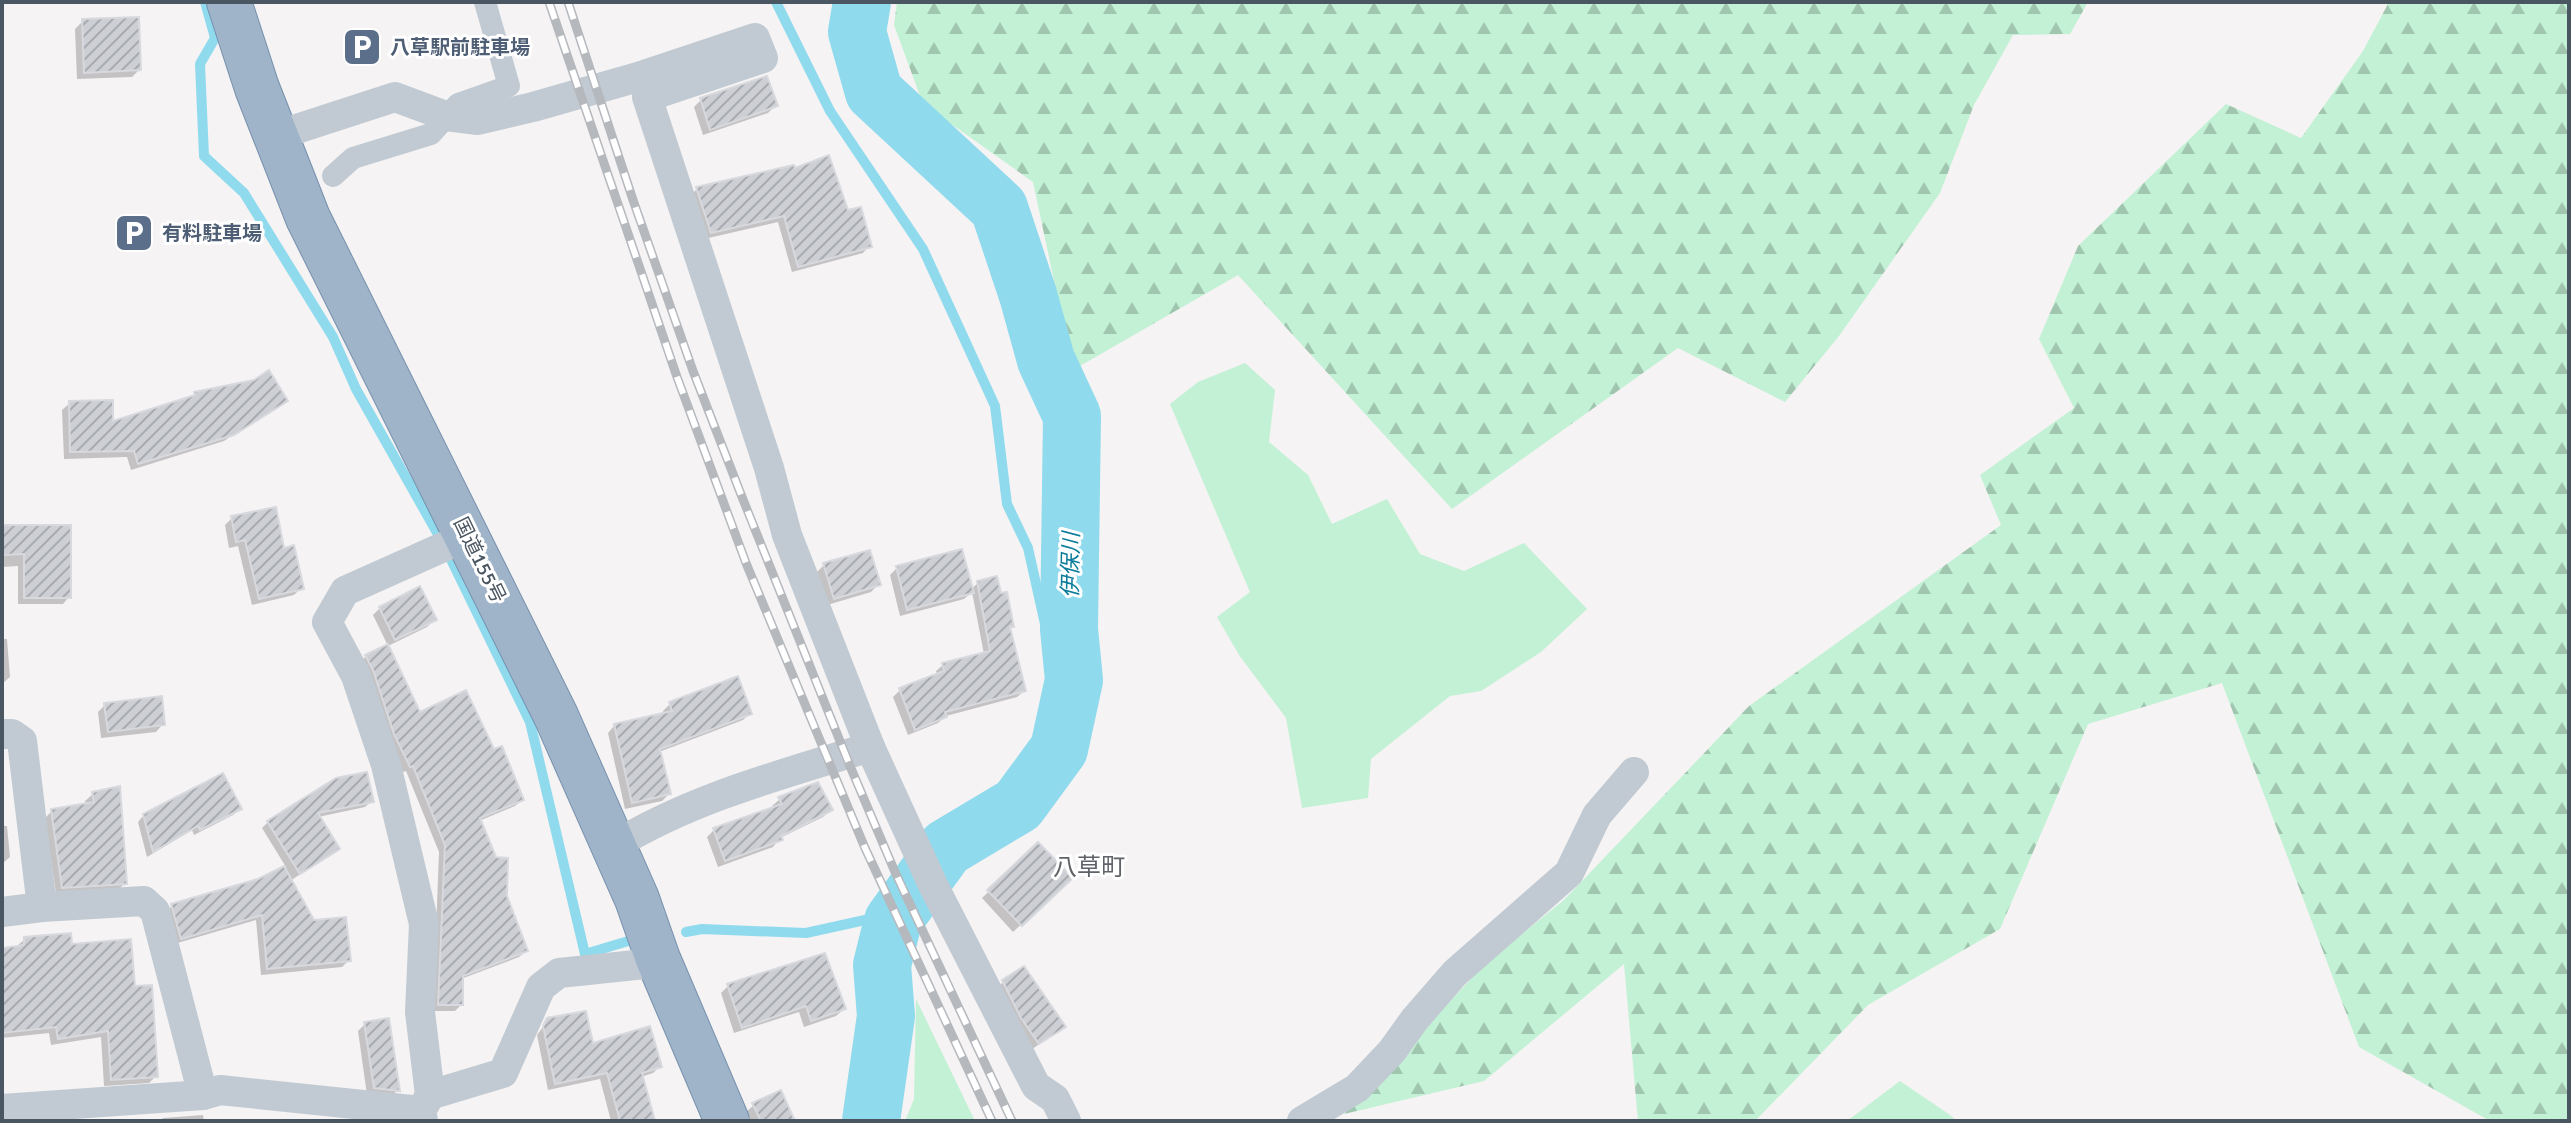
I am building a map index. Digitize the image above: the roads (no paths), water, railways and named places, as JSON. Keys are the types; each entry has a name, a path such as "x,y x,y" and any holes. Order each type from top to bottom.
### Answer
{"highway":[{"name":"国道155号","path":"229,2 241,44 308,218 449,545 556,716 647,923 658,959 727,1121"}],"street":[{"path":"333,176 353,158 431,134 458,104 509,86 485,2"},
{"path":"275,136 395,97 446,116 478,120 638,77 755,38 763,58 647,97 769,468 787,535 870,747 933,885 1036,1086 1055,1099 1066,1121"},
{"path":"424,1109 420,1012 424,924 386,765 356,676 327,622 345,591 449,545"},
{"path":"2,734 12,734 22,741 42,907"},
{"path":"614,846 720,795 870,747"},
{"path":"1302,1121 1357,1088 1392,1051 1455,973 1569,873 1597,815 1634,772"},
{"path":"2,912 144,901 155,911 203,1095"},
{"path":"2,1109 203,1095 220,1090 424,1109 503,1073 541,987 559,973 645,964 658,959"}],"waterway":[{"path":"205,2 215,38 200,64 204,156 244,193 333,337 356,389 444,545 530,722 585,954 635,939"},
{"path":"776,2 830,111 923,249 995,406 1007,504 1028,548 1047,633"},
{"name":"伊保川","path":"862,2 857,32 874,92 999,208 1046,360 1072,416 1069,629 1074,680 1059,749 1018,805 946,848 893,921 882,965 886,1016 871,1121"},
{"path":"686,932 702,929 806,933 865,920 893,921"}],"railway":[{"path":"549,2 677,377 746,563 865,848 992,1121"},
{"path":"568,2 693,371 742,497 895,872 1012,1121"}],"place":[{"name":"八草駅前駐車場","path":"362,47"},
{"name":"有料駐車場","path":"134,233"}],"district":[{"name":"八草町","path":"1089,867"}]}
